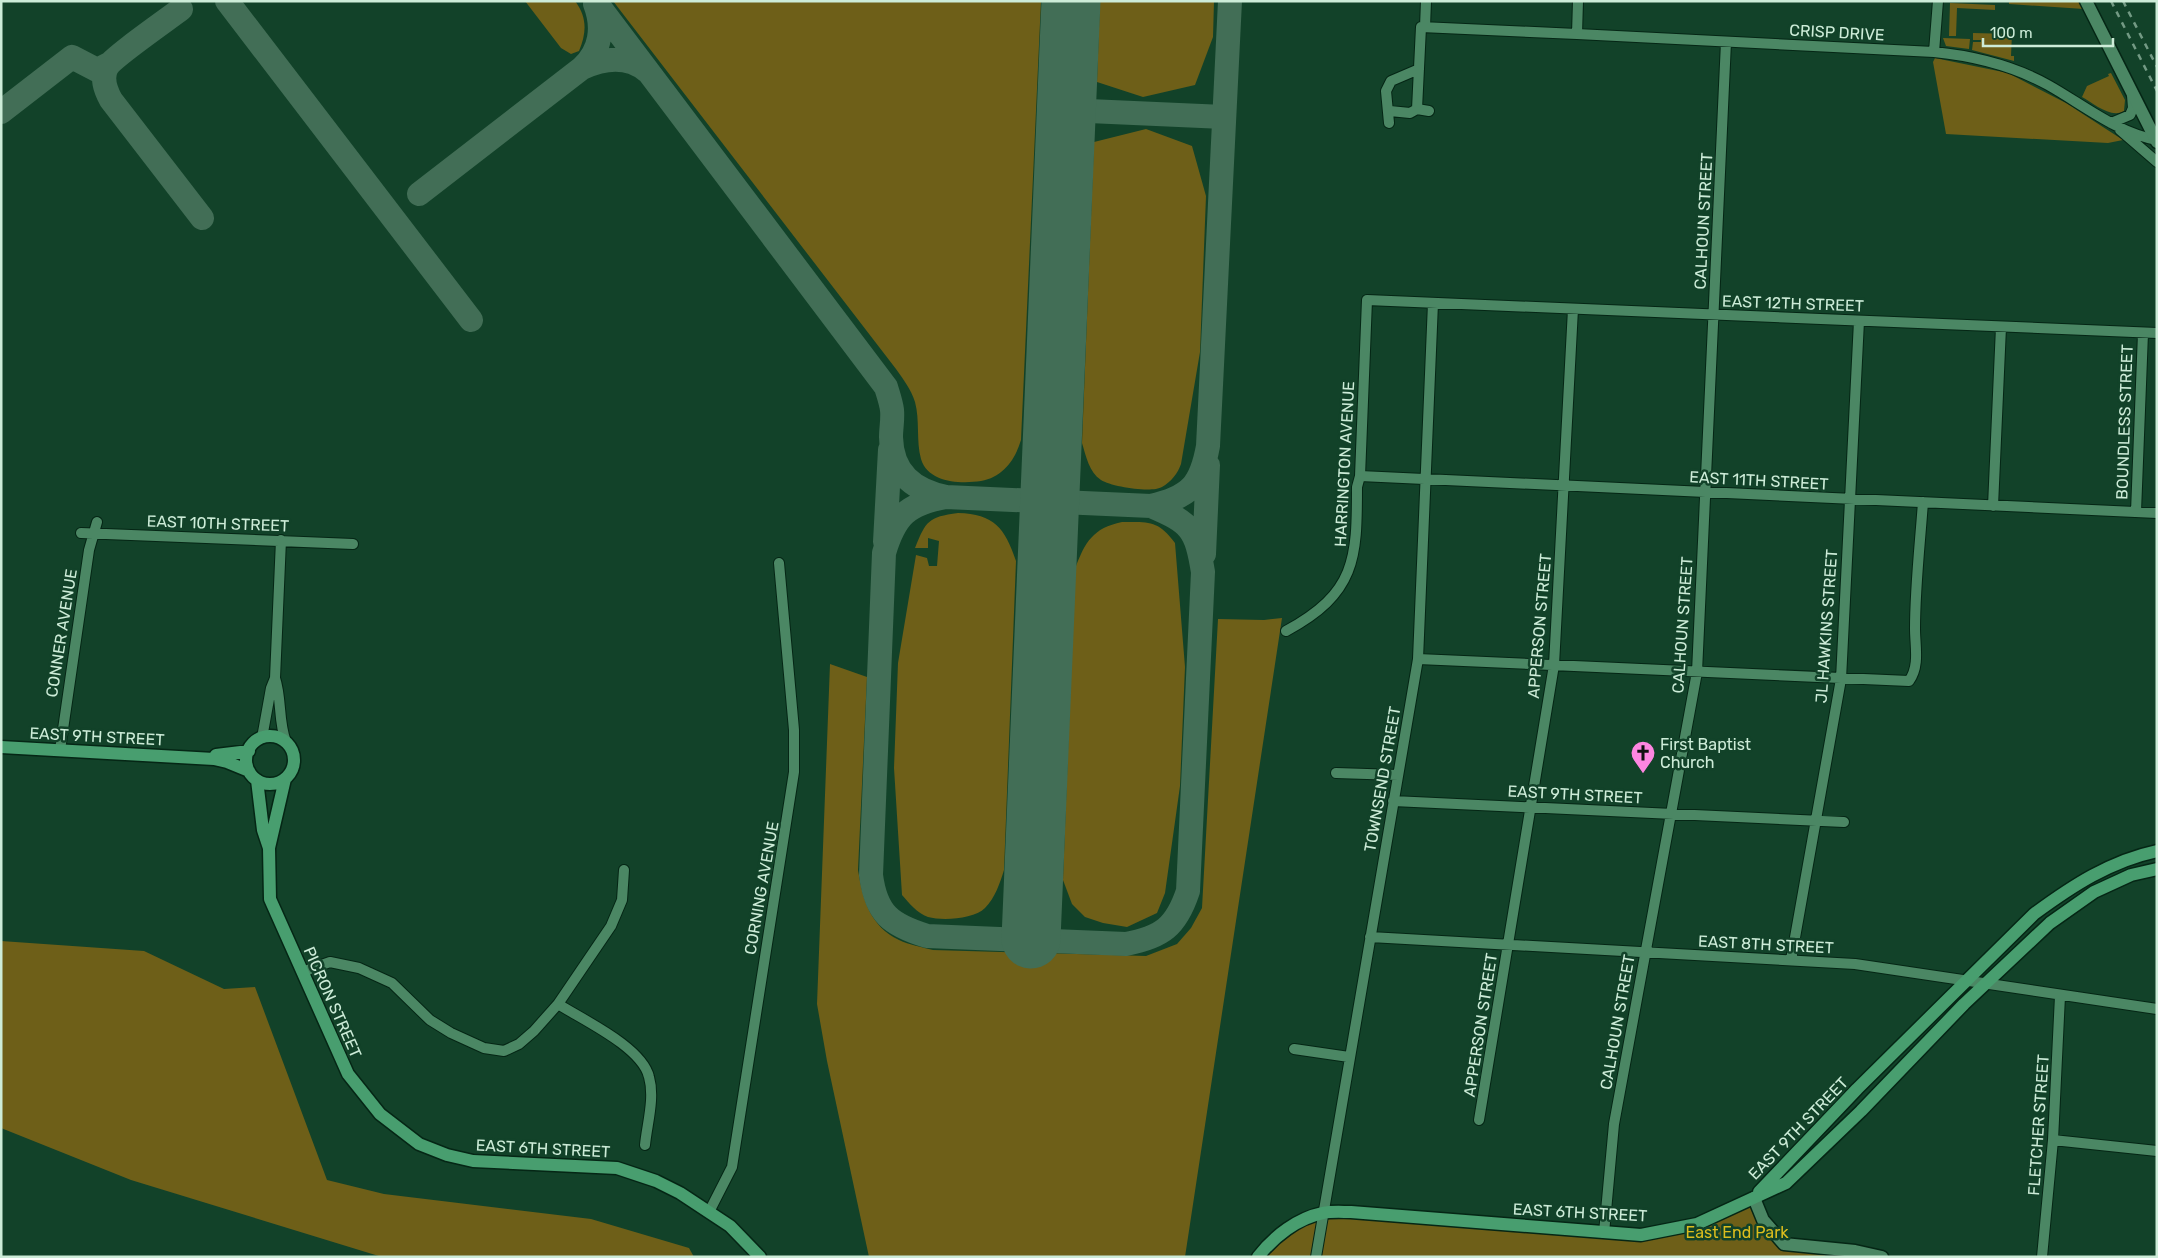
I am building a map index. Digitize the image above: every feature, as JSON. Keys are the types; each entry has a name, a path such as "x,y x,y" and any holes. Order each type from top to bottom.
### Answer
{"main road":[{"path":"275,737 286,742 294,754 293,768 285,779 274,784 227,762 191,758 249,750 262,738 275,737"},
{"name":"EAST 9TH STREET","path":"1,747 191,758"},
{"path":"249,750 247,761 253,775"},
{"name":"PICRON STREET","path":"253,775 263,830 269,848"},
{"name":"PICRON STREET","path":"285,779 269,848 270,899 348,1074 380,1114 419,1144"},
{"name":"EAST 9TH STREET","path":"1754,1198 1857,1089 2034,914 2067,890 2106,867 2157,851"},
{"name":"EAST 9TH STREET","path":"1754,1198 1786,1183 1861,1111 1986,983 2050,923 2094,892 2131,875 2157,869"},
{"name":"EAST 6TH STREET","path":"419,1144 447,1155 473,1161 617,1168 664,1185 709,1212 730,1226 760,1257"},
{"name":"EAST 6TH STREET","path":"1258,1257 1280,1234 1300,1222 1324,1213 1351,1212 1641,1235 1697,1224 1754,1198"}],"street":[{"path":"1417,109 1421,27 1425,27 1426,1"},
{"path":"1577,34 1578,1"},
{"path":"1934,52 1938,1"},
{"path":"2086,1 2157,141"},
{"name":"CRISP DRIVE","path":"1425,27 1966,55 2009,67 2046,84 2111,123 2157,141"},
{"name":"CALHOUN STREET","path":"1604,1233 1614,1124 1697,672 1726,42"},
{"path":"1389,123 1390,111 1387,109 1386,91 1391,81 1419,74"},
{"path":"2111,123 2130,116 2133,108 2132,92"},
{"path":"1390,111 1410,114 1417,109 1429,111"},
{"name":"CRISP DRIVE","path":"2111,123 2157,162"},
{"name":"EAST 12TH STREET","path":"1367,300 2157,333"},
{"name":"HARRINGTON AVENUE","path":"1286,630 1324,605 1347,576 1354,556 1357,487 1360,476 1367,300"},
{"name":"TOWNSEND STREET","path":"1316,1257 1418,659 1433,302"},
{"name":"APPERSON STREET","path":"1479,1120 1554,665 1573,309"},
{"name":"JL HAWKINS STREET","path":"1791,960 1841,679 1859,321"},
{"path":"1993,506 2001,327"},
{"name":"BOUNDLESS STREET","path":"2136,512 2143,333"},
{"name":"EAST 11TH STREET","path":"1360,476 2157,513"},
{"path":"1418,659 1907,682 1912,678 1916,659 1915,629 1922,502"},
{"name":"CONNER AVENUE","path":"60,750 89,550 97,522"},
{"name":"EAST 10TH STREET","path":"81,533 353,544"},
{"path":"262,738 271,688 275,678 281,540"},
{"name":"CORNING AVENUE","path":"709,1212 732,1167 792,798 794,730 779,563"},
{"path":"275,678 279,688 280,728 286,742"},
{"path":"1336,773 1398,775"},
{"name":"EAST 9TH STREET","path":"1393,801 1844,822"},
{"path":"302,972 330,962 347,964 376,975 396,986 437,1024 493,1050 504,1050 519,1044 558,1004 615,920 622,900 624,870"},
{"name":"EAST 8TH STREET","path":"1370,937 1887,967 2060,996 2157,1009"},
{"name":"FLETCHER STREET","path":"2042,1257 2053,1140 2060,996"},
{"path":"558,1004 634,1053 647,1070 651,1095 645,1145"},
{"path":"1294,1049 1349,1057"},
{"path":"2053,1140 2157,1151"},
{"path":"1754,1198 1763,1220 1784,1244 1834,1248 1882,1257"}],"green space":[{"path":"525,1 575,1 584,19 584,31 579,51 571,54 561,48"},
{"path":"613,1 1041,1 1021,440 1012,461 1002,472 981,481 955,482 938,477 925,467 921,459 915,402 904,380"},
{"path":"1100,1 1214,1 1213,37 1195,85 1143,97 1097,82"},
{"path":"2009,1 2080,1 2084,9 2009,4"},
{"path":"1950,3 1995,5 1995,10 1957,8 1956,36 1949,36"},
{"path":"1973,33 2012,34 2011,56 2014,56 2014,61 1972,50 1973,42 1981,42 1981,40 1973,40"},
{"path":"1943,38 1970,39 1969,49 1946,46"},
{"path":"1935,58 2008,73 2066,103 2123,140 2108,143 1946,134 1933,62"},
{"path":"2111,73 2125,100 2124,111 2119,113 2108,112 2082,97 2087,86 2109,76 2108,74"},
{"path":"1146,129 1192,146 1206,196 1200,352 1181,464 1176,474 1168,483 1157,489 1122,487 1101,480 1091,468 1082,443 1094,142"},
{"path":"958,513 981,516 996,525 1007,540 1016,561 1004,870 989,904 980,912 966,917 942,919 928,917 920,913 902,895 894,768 898,663 916,555 927,558 929,566 937,566 939,541 928,538 928,548 915,548 929,522 940,516"},
{"path":"1122,522 1139,522 1158,526 1175,543 1185,667 1180,786 1165,893 1157,913 1127,927 1103,923 1085,917 1072,904 1063,880 1075,569 1082,551 1097,532"},
{"path":"1282,618 1185,1257 869,1257 827,1061 817,1004 830,664 867,677 858,870 866,902 875,920 881,927 903,942 933,950 1146,956 1177,944 1191,928 1202,908 1218,619 1264,620"},
{"path":"1,941 144,951 224,989 255,987 327,1180 384,1194 591,1219 689,1248 694,1257 382,1257 131,1180 1,1128"},
{"name":"East End Park","path":"1754,1198 1784,1244 1826,1248 1825,1257 1260,1257 1267,1245 1324,1213 1663,1231"}],"taxiway":[{"path":"227,1 471,320"},
{"path":"595,1 886,387 892,410 892,450 895,461 906,478 924,490 946,497 1151,506 1175,498 1192,487 1202,471 1208,446 1230,1"},
{"path":"582,68 593,54 599,38 599,21 595,4"},
{"path":"181,9 111,62 105,71 104,79 111,100 202,218"},
{"path":"1,112 72,57 97,70 109,64"},
{"path":"419,194 582,68 607,60 624,60 632,62 647,71"},
{"path":"1066,110 1224,117"},
{"path":"885,542 890,450"},
{"path":"1204,554 1208,465"},
{"path":"946,497 921,504 904,514 893,530 884,553 871,875 877,899 881,909 887,916 904,927 927,936 1126,944 1158,934 1173,922 1178,913 1188,891 1203,572 1198,546 1189,529 1175,517 1151,506"}],"runway":[{"path":"1031,939 1071,1"}],"railway":[{"path":"2111,1 2157,91"},
{"path":"2123,1 2157,67"}],"place":[{"name":"First Baptist Church","path":"1643,774"}]}
